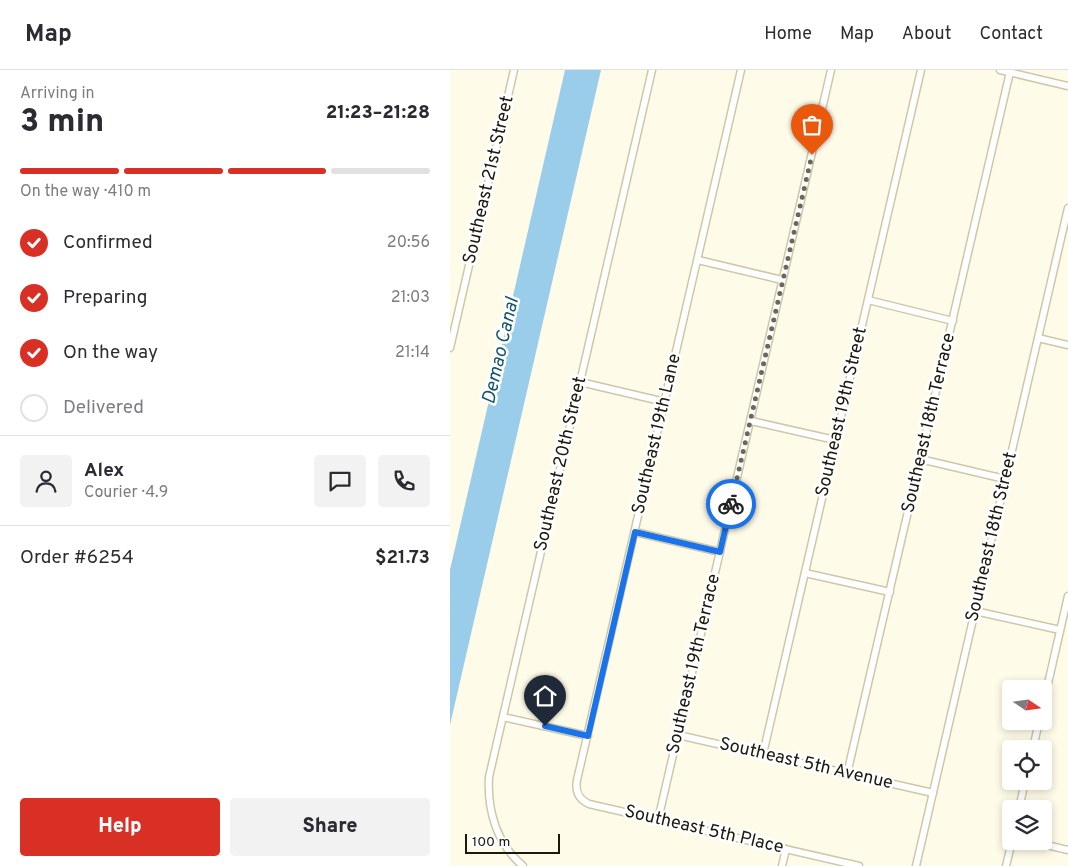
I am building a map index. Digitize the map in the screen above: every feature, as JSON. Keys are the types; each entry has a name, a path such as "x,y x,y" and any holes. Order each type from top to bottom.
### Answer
{"street":[{"name":"Southeast 21st Street","path":"450,348 514,70"},
{"name":"Southeast 20th Street","path":"523,866 512,854 495,826 488,794 491,769 652,70"},
{"name":"Southeast 19th Lane","path":"579,798 576,785 741,70"},
{"name":"Southeast 19th Terrace","path":"658,820 831,70"},
{"name":"Southeast 19th Street","path":"763,754 921,70"},
{"path":"1000,70 1068,86"},
{"name":"Southeast 18th Terrace","path":"847,774 1010,72"},
{"name":"Southeast 18th Street","path":"916,866 1068,208"},
{"path":"698,260 782,280"},
{"path":"868,300 952,321"},
{"path":"1038,338 1068,345"},
{"path":"580,382 665,402"},
{"path":"751,421 835,440"},
{"path":"920,459 1005,479"},
{"path":"635,532 720,552"},
{"path":"805,573 890,592"},
{"path":"1049,680 1068,596"},
{"path":"975,610 1060,630"},
{"path":"503,717 588,736"},
{"name":"Southeast 5th Avenue","path":"678,735 933,793"},
{"name":"Southeast 5th Place","path":"579,798 589,804 859,866"},
{"path":"1052,846 1068,850"},
{"path":"782,866 786,849"},
{"path":"1006,866 1010,850"}],"water":[{"name":"Demao Canal","path":"565,70 601,70 450,725 450,570"}],"way so far":[{"path":"731,504 812,155"}],"route":[{"path":"545,726 588,736 635,532 720,552 731,504"}]}
